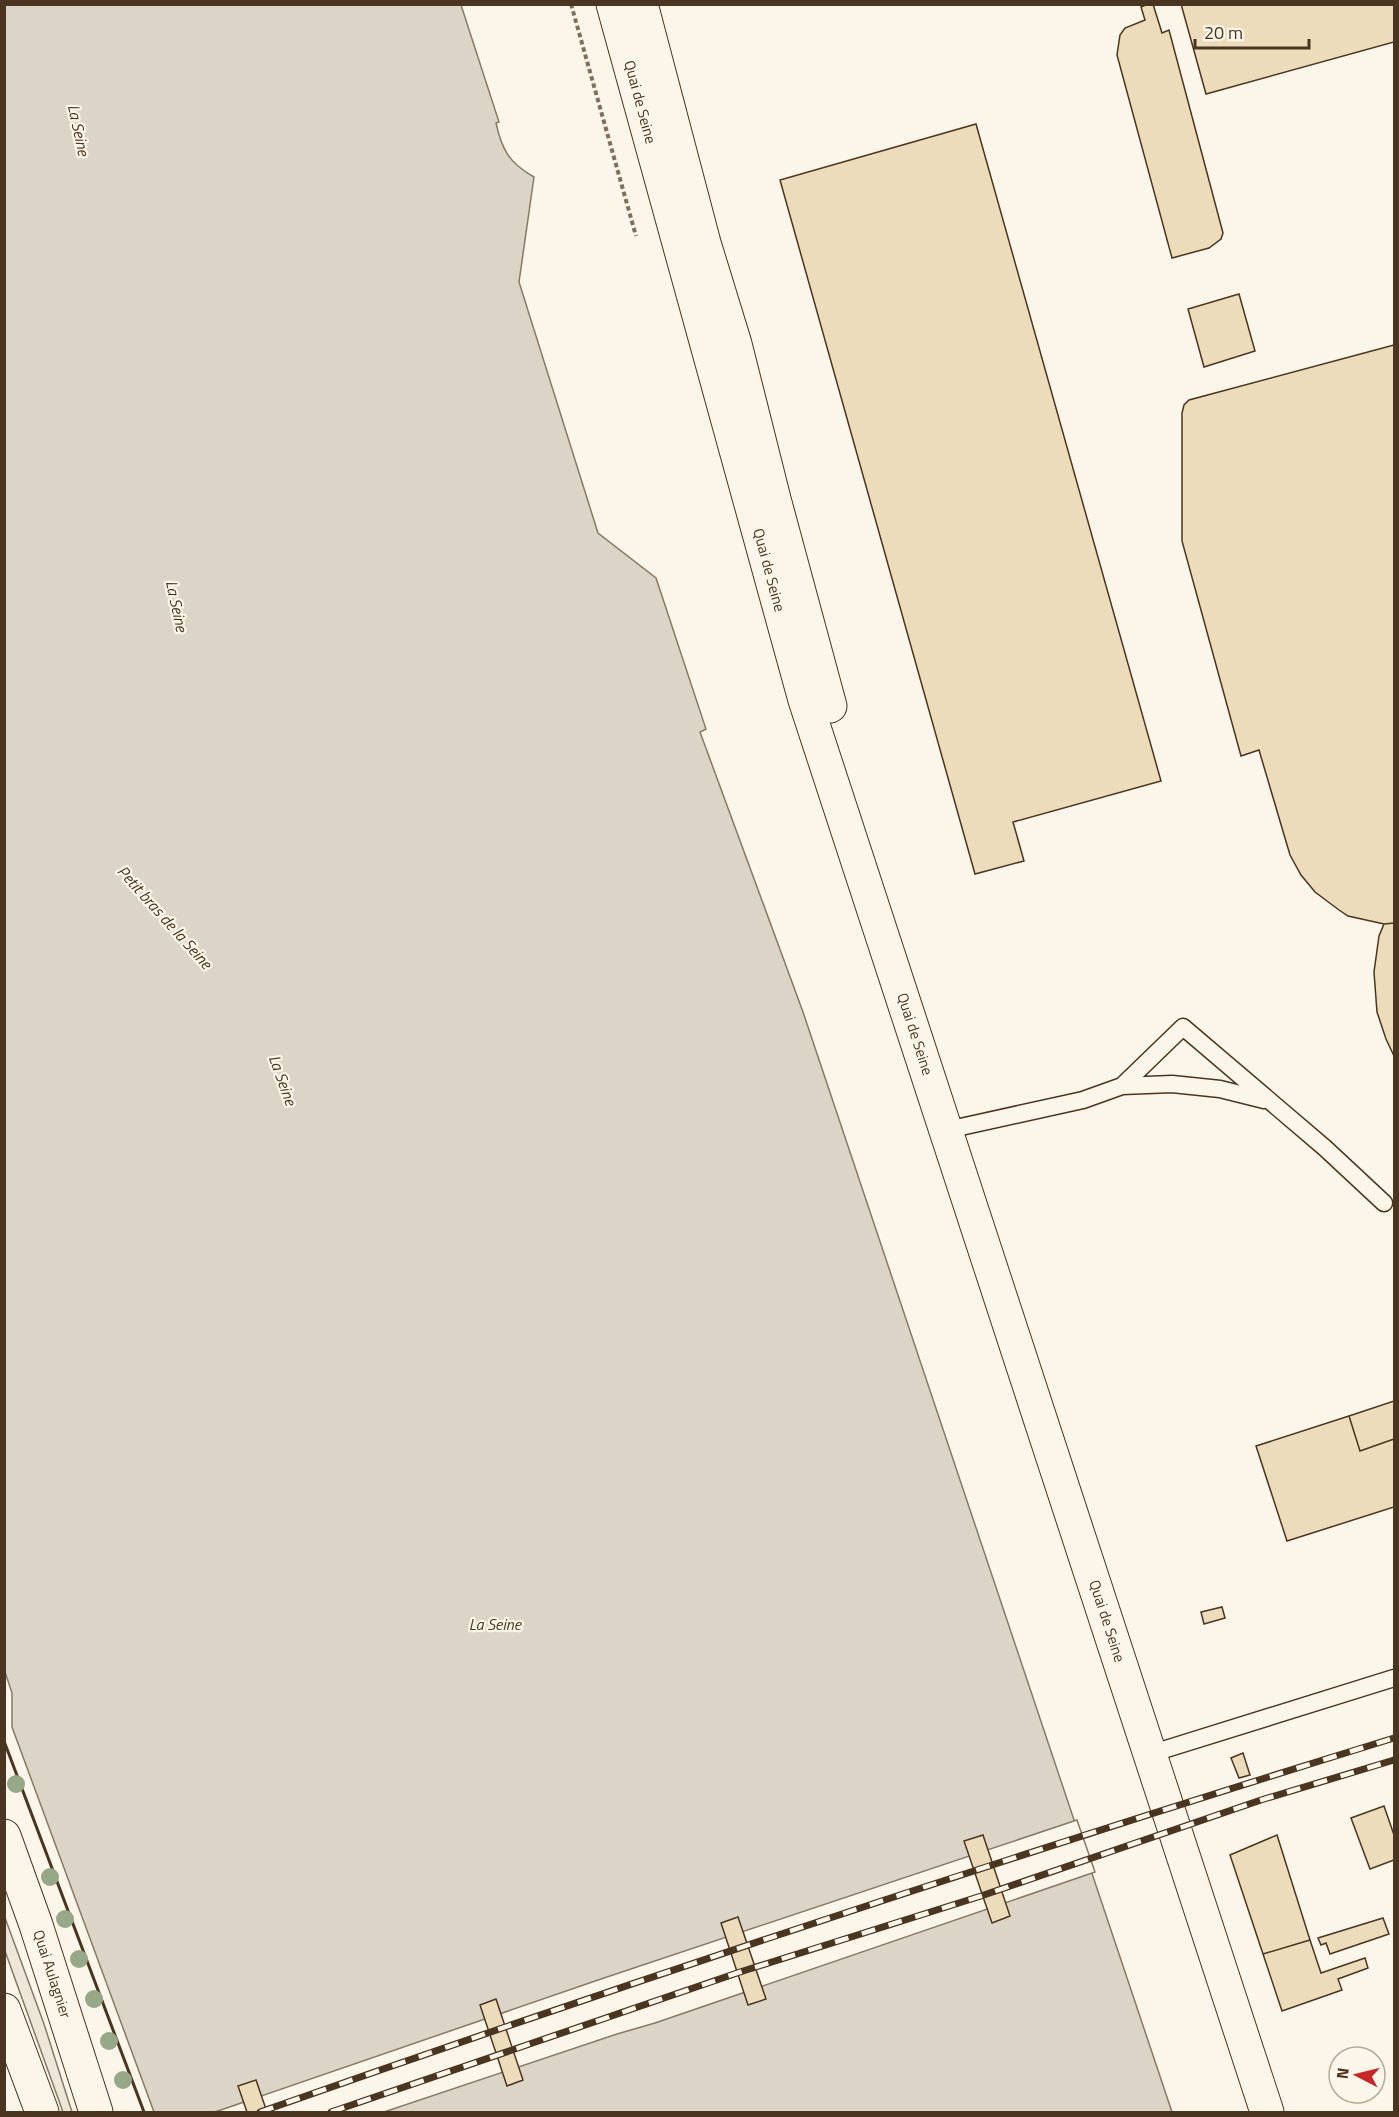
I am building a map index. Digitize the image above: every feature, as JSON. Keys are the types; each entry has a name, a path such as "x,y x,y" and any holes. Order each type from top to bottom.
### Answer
{"main road":[{"name":"Quai de Seine","path":"613,4 805,700 1267,2112"},
{"name":"Quai de Seine","path":"641,4 704,243 735,344 774,499 946,1130"},
{"name":"Quai Aulagnier","path":"4,1836 36,1925 96,2112"},
{"path":"4,2010 42,2112"}],"lane":[{"path":"1122,1086 1183,1027 1325,1148 1384,1203"},
{"path":"946,1130 1083,1100 1122,1086 1172,1084 1220,1089 1268,1101"},
{"path":"1150,1754 1395,1678"}],"shaded area":[{"path":"4,1915 44,2024 72,2112 63,2112 5,1951"}],"water":[{"name":"La Seine","path":"5,5 461,5 499,122 496,123 501,141 513,161 534,177 519,282 598,533 656,578 706,729 700,732 803,1012 1172,2112 154,2112 12,1727 12,1693 5,1672"}],"pier":[{"path":"1077,1820 1095,1872 655,2023 384,2112 215,2112 601,1979"}],"building":[{"path":"1153,4 1162,33 1169,30 1223,233 1221,239 1209,248 1172,258 1117,55 1120,35 1125,28 1145,20 1141,7"},
{"path":"1181,4 1394,4 1394,42 1206,94"},
{"path":"976,124 1161,781 1013,822 1024,861 975,874 780,180"},
{"path":"1239,294 1255,351 1204,367 1188,309"},
{"path":"1394,345 1394,923 1384,924 1348,916 1315,892 1301,875 1290,855 1259,750 1241,756 1182,541 1182,413 1184,405 1189,400"},
{"path":"1394,923 1394,1056 1377,1012 1374,972 1379,936 1384,924"},
{"path":"1394,1401 1394,1439 1360,1451 1349,1416"},
{"path":"1349,1416 1360,1451 1394,1439 1394,1507 1287,1541 1256,1446"},
{"path":"1222,1607 1225,1618 1204,1624 1201,1612"},
{"path":"1243,1753 1250,1775 1239,1778 1231,1758"},
{"path":"1384,1806 1394,1835 1394,1860 1370,1869 1351,1818"},
{"path":"983,1835 1010,1916 992,1923 964,1841"},
{"path":"1277,1835 1310,1940 1263,1954 1230,1855"},
{"path":"738,1917 766,1999 748,2005 721,1923"},
{"path":"1383,1918 1389,1934 1330,1954 1326,1943 1321,1945 1318,1938"},
{"path":"1310,1940 1321,1973 1365,1958 1368,1968 1338,1979 1342,1990 1282,2011 1263,1954"},
{"path":"496,1999 523,2080 507,2086 480,2005"},
{"path":"256,2080 267,2112 247,2112 238,2086"}],"railway":[{"path":"260,2112 825,1919 1394,1738"},
{"path":"331,2112 740,1972 981,1896 1261,1800 1394,1760"}],"wall":[{"path":"4,1741 144,2112"}],"water label":[{"name":"Petit bras de la Seine","path":"165,917"}]}
